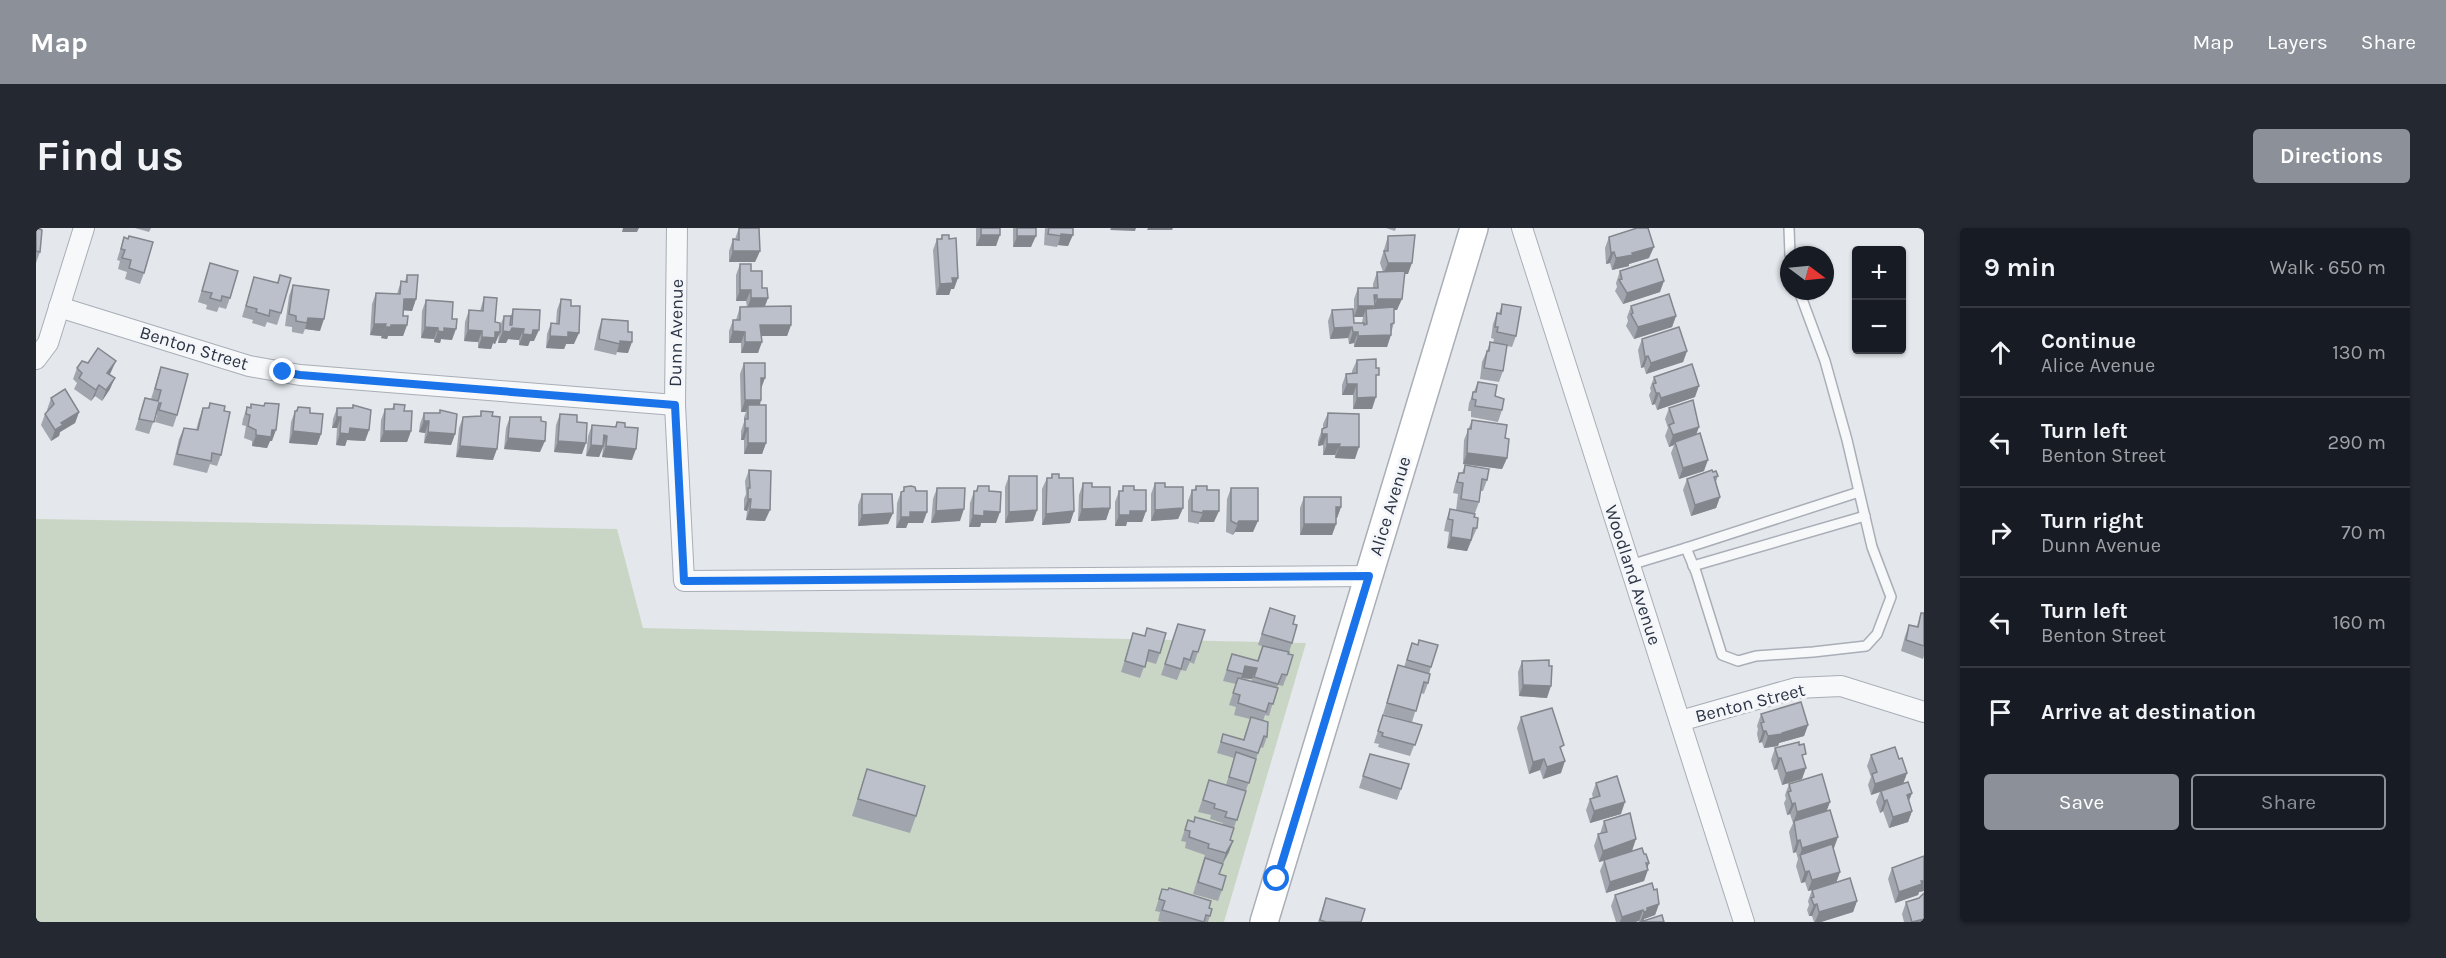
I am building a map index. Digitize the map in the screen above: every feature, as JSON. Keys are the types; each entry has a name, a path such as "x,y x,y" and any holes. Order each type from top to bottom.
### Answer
{"street":[{"path":"36,359 48,343 84,228"},
{"name":"Dunn Avenue","path":"677,228 675,405 684,581 1369,576"},
{"name":"Alice Avenue","path":"1264,922 1474,228"},
{"name":"Woodland Avenue","path":"1522,228 1744,922"},
{"name":"Benton Street","path":"59,307 249,366 300,375 675,405"},
{"name":"Benton Street","path":"1680,721 1796,688 1841,686 1924,712"}],"lane":[{"path":"1789,228 1790,246"},
{"path":"1686,548 1722,655 1738,661 1756,656 1866,646 1877,634 1891,597 1872,547 1825,361 1802,300"},
{"path":"1630,565 1859,492"},
{"path":"1693,566 1865,516"}],"green space":[{"path":"36,519 617,529 643,628 1306,643 1224,922 36,922"}],"building":[{"path":"36,228 42,230 40,252 36,251"},
{"path":"739,228 759,228 760,251 733,251 733,239 739,240"},
{"path":"981,228 1000,228 1000,235 981,235"},
{"path":"1017,228 1036,228 1036,236 1017,236"},
{"path":"1049,228 1073,228 1073,235 1048,234"},
{"path":"1637,228 1648,228 1654,247 1632,253 1633,255 1616,258 1614,252 1611,253 1609,237"},
{"path":"942,235 949,235 949,239 956,238 958,278 952,278 953,283 940,284 937,239 942,239"},
{"path":"1415,235 1412,263 1388,263 1384,251 1388,251 1388,236"},
{"path":"129,236 153,242 144,273 129,268 131,260 122,258 125,250 121,249 124,237 128,239"},
{"path":"1657,259 1664,281 1627,293 1619,280 1622,279 1620,271"},
{"path":"210,263 238,271 230,298 222,296 221,301 210,298 212,293 202,291"},
{"path":"740,264 751,264 751,271 762,271 762,288 767,288 768,298 751,298 751,290 740,290"},
{"path":"1405,271 1402,299 1377,299 1377,295 1374,295 1375,306 1358,306 1358,288 1378,288 1377,272"},
{"path":"280,275 291,278 281,313 270,310 269,316 246,306 254,277 278,283"},
{"path":"407,275 418,275 416,299 404,299 403,316 408,316 407,325 385,327 386,324 374,324 376,293 400,294 401,281 407,282"},
{"path":"293,285 329,290 324,319 308,318 307,323 296,321 296,316 289,314"},
{"path":"1669,294 1676,316 1638,327 1631,314 1633,313 1631,306"},
{"path":"484,297 497,298 495,322 500,323 500,332 495,332 495,338 482,337 482,331 468,330 469,310 483,311"},
{"path":"561,299 571,300 571,306 580,306 579,333 568,332 568,337 550,336 551,323 559,324"},
{"path":"426,300 453,302 452,319 457,319 456,329 444,328 444,332 438,331 438,328 425,327"},
{"path":"1502,304 1521,307 1516,336 1497,332 1498,327 1495,327 1497,313 1501,314"},
{"path":"791,306 791,325 760,325 762,342 745,342 745,332 733,331 733,320 740,320 740,307"},
{"path":"1394,307 1391,335 1358,336 1358,332 1353,332 1352,327 1334,328 1332,310 1353,309 1354,323 1364,323 1364,325 1367,324 1366,309"},
{"path":"513,309 540,310 539,330 533,330 532,335 523,334 524,329 512,328 510,332 503,331 504,316 511,316 510,325 512,325"},
{"path":"602,319 628,321 628,332 632,332 632,342 620,341 620,344 599,339"},
{"path":"1679,327 1687,351 1651,363 1648,356 1645,357 1642,339"},
{"path":"1490,342 1507,345 1503,371 1484,368"},
{"path":"98,348 116,361 107,373 115,378 106,390 99,385 96,390 79,378 82,373 77,368 82,361 88,363"},
{"path":"1376,359 1379,375 1376,375 1376,397 1357,398 1357,384 1347,384 1346,374 1357,373 1357,360"},
{"path":"744,363 765,363 765,378 761,378 761,400 745,400"},
{"path":"1692,364 1699,386 1661,398 1659,393 1656,393 1653,384 1656,383 1654,377"},
{"path":"161,367 188,374 177,415 159,410 161,403 159,403 154,422 139,419 145,398 158,401 161,390 155,389"},
{"path":"1478,382 1497,385 1495,396 1504,399 1502,410 1475,406 1476,400 1472,399"},
{"path":"65,389 79,412 61,423 63,425 55,430 45,414 54,404 51,398"},
{"path":"1693,400 1699,427 1673,435 1669,425 1674,423 1669,408"},
{"path":"210,403 225,406 224,411 230,412 221,455 212,453 211,461 177,454 184,428 198,430 203,408 209,408"},
{"path":"265,403 279,404 276,430 272,430 271,437 256,435 256,430 248,426 250,415 246,414 247,407 251,408 251,404 264,406"},
{"path":"394,404 405,405 404,411 412,411 411,431 384,431 385,409 394,409"},
{"path":"353,405 371,410 369,430 350,428 349,434 340,433 341,417 337,417 337,408 353,408"},
{"path":"748,405 766,405 766,443 748,443 748,428 745,428 745,419 748,419"},
{"path":"298,407 310,408 310,413 323,414 321,434 293,431 295,411"},
{"path":"440,410 457,414 455,434 428,432 429,421 424,421 424,413 440,413"},
{"path":"481,411 493,412 492,416 500,417 497,449 460,446 463,417 481,416"},
{"path":"1328,413 1359,414 1359,447 1339,447 1340,444 1327,444 1327,434 1322,434 1322,429 1327,427"},
{"path":"560,414 577,415 577,422 587,423 586,443 558,441"},
{"path":"510,417 541,417 541,421 546,422 545,441 508,438"},
{"path":"1472,420 1507,425 1505,438 1509,439 1507,458 1467,453 1468,429 1471,429"},
{"path":"617,422 625,423 625,427 638,428 636,449 606,446 607,436 604,435 603,446 591,445 592,425 616,427"},
{"path":"1700,433 1708,460 1683,468 1675,442"},
{"path":"1465,465 1489,469 1487,480 1482,479 1479,502 1461,499 1463,483 1457,482 1459,473 1464,473"},
{"path":"749,470 771,471 770,510 750,509"},
{"path":"1712,470 1716,471 1718,476 1714,477 1720,497 1695,505 1687,479"},
{"path":"1052,474 1059,474 1059,478 1073,478 1074,511 1046,514 1047,478 1052,478"},
{"path":"1009,476 1037,476 1037,510 1009,512"},
{"path":"1083,483 1092,483 1092,487 1110,487 1110,508 1082,509"},
{"path":"1155,483 1165,483 1165,487 1183,487 1183,508 1155,510"},
{"path":"978,486 989,486 989,491 1001,492 1000,512 984,511 984,516 973,515 974,491 977,491"},
{"path":"1123,486 1134,486 1134,490 1146,490 1146,511 1130,511 1130,515 1119,515 1119,491 1123,491"},
{"path":"1196,486 1207,486 1207,490 1219,490 1219,511 1203,511 1203,513 1192,511 1192,490 1196,490"},
{"path":"904,487 915,487 916,491 927,491 927,512 910,512 910,517 901,517 901,492 904,491"},
{"path":"937,488 965,488 964,509 936,511"},
{"path":"1231,488 1258,488 1258,521 1239,521 1237,524 1231,521"},
{"path":"862,494 892,494 893,513 862,515"},
{"path":"1304,497 1341,497 1341,507 1336,507 1336,524 1304,524"},
{"path":"1450,509 1475,514 1474,517 1478,518 1477,528 1473,528 1471,540 1451,537 1453,520 1448,519"},
{"path":"1270,608 1295,616 1293,624 1297,625 1292,643 1262,634"},
{"path":"1921,613 1924,613 1924,646 1906,640 1909,625 1918,627"},
{"path":"1178,624 1205,630 1198,652 1193,651 1190,660 1184,658 1181,669 1165,664"},
{"path":"1147,628 1166,633 1160,653 1149,650 1145,667 1125,661 1133,633 1145,636"},
{"path":"1419,640 1438,645 1431,667 1407,660 1412,643 1418,645"},
{"path":"1263,646 1293,655 1287,675 1282,674 1278,684 1254,677 1257,668 1245,666 1243,674 1227,670 1232,654 1258,661"},
{"path":"1549,660 1549,666 1552,666 1551,686 1523,685 1522,661"},
{"path":"1398,665 1430,674 1428,683 1424,682 1416,711 1387,703"},
{"path":"1238,678 1278,688 1273,704 1269,703 1266,712 1238,703 1240,695 1233,693"},
{"path":"1801,702 1808,725 1768,736 1766,731 1763,731 1761,723 1764,722 1761,714"},
{"path":"1552,708 1564,745 1560,747 1565,761 1547,767 1544,759 1533,762 1521,717"},
{"path":"1383,715 1422,725 1415,745 1382,736 1383,733 1378,731"},
{"path":"1251,717 1268,722 1267,737 1264,736 1258,753 1221,742 1223,734 1244,740"},
{"path":"1799,742 1799,745 1804,744 1806,754 1802,755 1806,768 1786,773 1775,748"},
{"path":"1895,747 1907,773 1875,784 1872,774 1877,772 1871,755"},
{"path":"1236,752 1256,759 1249,783 1229,777"},
{"path":"1370,754 1409,764 1401,789 1363,776"},
{"path":"867,769 925,786 916,816 858,799"},
{"path":"1822,774 1830,802 1797,812 1795,803 1792,804 1788,792 1791,791 1789,784"},
{"path":"1617,776 1625,802 1594,811 1590,799 1600,796 1596,783"},
{"path":"1209,780 1246,791 1237,820 1225,817 1227,812 1214,808 1215,804 1203,800"},
{"path":"1908,782 1912,793 1907,795 1912,811 1893,817 1881,791"},
{"path":"1830,810 1838,837 1802,848 1800,840 1797,841 1794,821"},
{"path":"1630,813 1636,839 1603,851 1598,834 1607,832 1604,821"},
{"path":"1195,817 1234,828 1230,840 1233,841 1226,853 1208,848 1209,844 1189,837 1190,831 1185,830 1188,820 1194,822"},
{"path":"1832,844 1840,872 1812,880 1809,871 1805,872 1800,855"},
{"path":"1642,848 1649,863 1646,863 1648,870 1610,882 1604,860"},
{"path":"1924,856 1922,884 1899,892 1892,868"},
{"path":"1205,858 1223,864 1219,874 1226,876 1222,890 1198,882"},
{"path":"1850,878 1857,901 1819,912 1817,904 1814,905 1811,898 1814,897 1812,890"},
{"path":"1652,883 1654,890 1657,889 1659,904 1647,908 1647,911 1643,910 1622,917 1615,895"},
{"path":"1169,888 1211,901 1210,916 1206,915 1204,922 1162,910 1165,901 1159,899 1162,889 1168,890"},
{"path":"1924,893 1924,919 1912,922 1906,902 1919,898"},
{"path":"1326,898 1365,909 1361,922 1320,920"},
{"path":"1662,915 1664,922 1643,922 1643,921"}],"route":[{"path":"283,372 675,405 684,581 1369,576 1277,879"}]}
